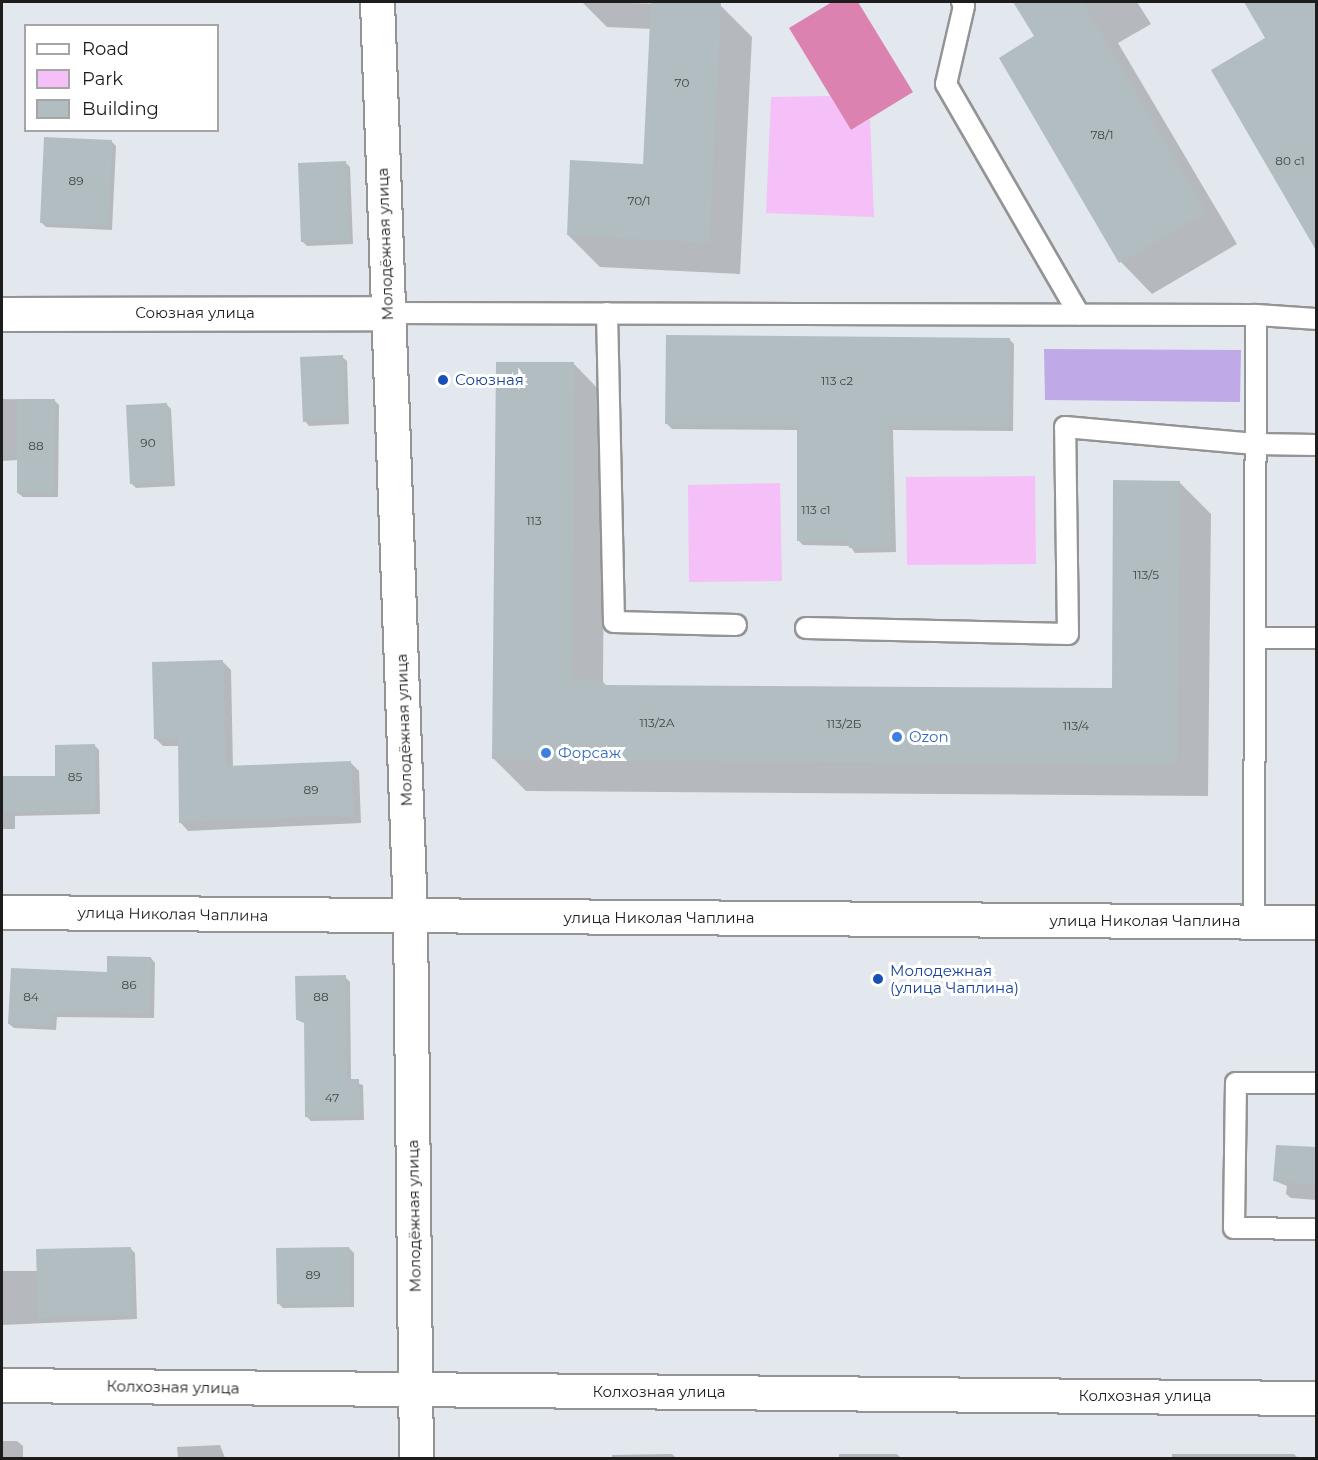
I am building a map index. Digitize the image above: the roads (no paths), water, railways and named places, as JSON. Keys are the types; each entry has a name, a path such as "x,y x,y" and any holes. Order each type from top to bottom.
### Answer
{"street":[{"name":"Молодёжная улица","path":"377,2 410,916 416,1458"},
{"name":"Союзная улица","path":"2,314 388,313"},
{"name":"улица Николая Чаплина","path":"2,912 1317,922"},
{"name":"Колхозная улица","path":"2,1385 1317,1398"}],"lane":[{"path":"962,2 964,6 946,84 1079,314"},
{"path":"388,313 1256,315 1317,319"},
{"path":"607,313 614,622 736,625"},
{"path":"1254,921 1256,315"},
{"path":"806,628 1068,634 1065,427 1255,444 1317,445"},
{"path":"1255,638 1317,638"},
{"path":"1317,1083 1236,1083 1234,1228 1317,1229"}],"place":[{"name":"Союзная","path":"443,380"},
{"name":"Ozon","path":"897,737"},
{"name":"Форсаж","path":"546,753"},
{"name":"Молодежная (улица Чаплина)","path":"878,979"}]}
